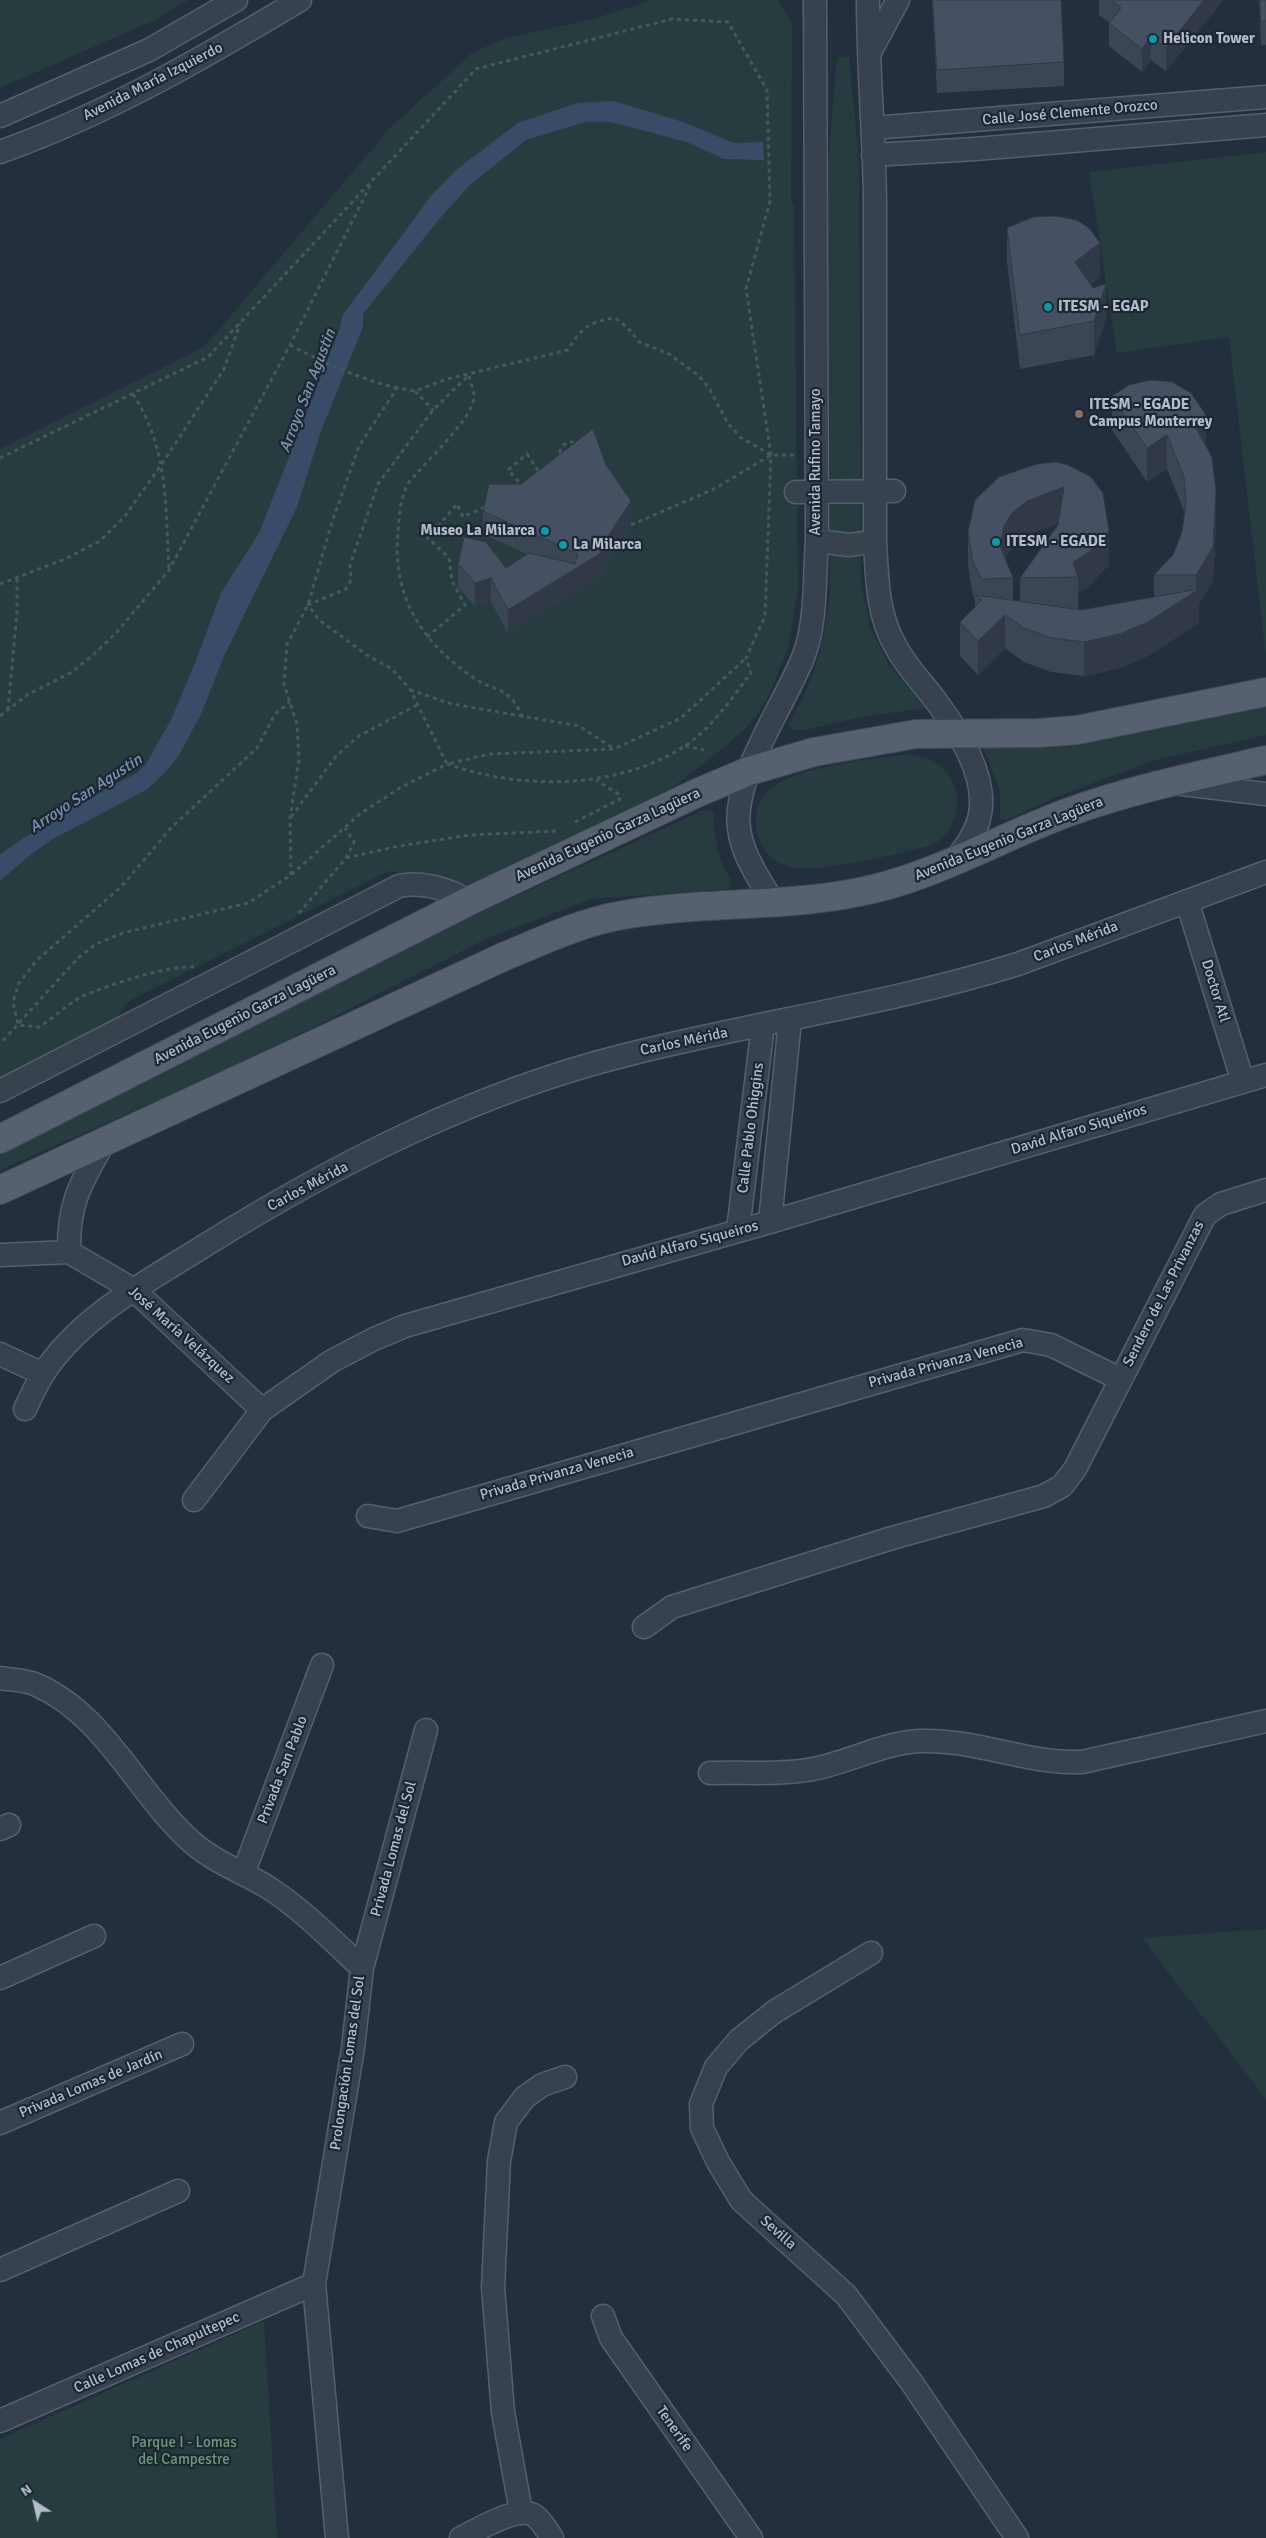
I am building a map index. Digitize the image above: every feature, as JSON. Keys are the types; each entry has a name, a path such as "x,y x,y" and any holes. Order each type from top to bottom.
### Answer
{"main road":[{"name":"Avenida Eugenio Garza Lagüera","path":"0,1139 469,901 697,792 749,771 814,752 916,734 956,732 1039,733 1076,730 1266,692"},
{"name":"Avenida Eugenio Garza Lagüera","path":"0,1190 103,1144 503,957 564,932 622,915 772,901 816,899 878,888 912,878 956,858 1071,812 1168,782 1266,760"}],"street":[{"name":"Avenida María Izquierdo","path":"0,116 149,50 236,0"},
{"name":"Avenida María Izquierdo","path":"0,152 88,117 144,90 300,0"},
{"path":"799,0 815,26"},
{"name":"Avenida Rufino Tamayo","path":"772,901 752,867 738,828 739,805 749,771 805,653 810,630 817,541 806,492 815,0"},
{"path":"868,0 868,58 873,128 884,491 875,541 877,582 886,627 908,666 934,698 956,732 972,764 982,802 979,820 971,839 956,858"},
{"path":"868,58 898,0"},
{"name":"Calle José Clemente Orozco","path":"873,128 1073,114 1266,97"},
{"path":"1223,101 1224,128"},
{"path":"1073,114 1074,141"},
{"path":"974,121 975,149"},
{"name":"Calle José Clemente Orozco","path":"873,155 975,149 1266,125"},
{"path":"806,492 884,491"},
{"path":"817,541 850,545 875,541"},
{"path":"1168,782 1266,794"},
{"name":"Carlos Mérida","path":"25,1409 43,1374 80,1332 134,1290 300,1190 448,1117 568,1071 626,1055 978,977 1266,872"},
{"path":"0,1091 399,886 424,885 453,892 469,901"},
{"name":"Doctor Atl","path":"1187,900 1243,1082"},
{"name":"Calle Pablo Ohiggins","path":"770,1222 790,1020"},
{"name":"Calle Pablo Ohiggins","path":"738,1230 763,1025"},
{"name":"David Alfaro Siqueiros","path":"194,1500 262,1410 332,1360 374,1339 406,1326 770,1222 1266,1075"},
{"path":"0,1255 69,1252 69,1233 74,1200 103,1144"},
{"name":"Sendero de Las Privanzas","path":"1120,1379 1205,1215 1221,1204 1266,1190"},
{"name":"José María Velázquez","path":"69,1252 134,1290 262,1410"},
{"name":"Privada Privanza Venecia","path":"368,1516 397,1521 1023,1340 1051,1346 1120,1379"},
{"path":"0,1354 43,1374"},
{"path":"644,1627 672,1607 892,1538 1049,1494 1069,1479 1120,1379"},
{"name":"Privada San Pablo","path":"243,1874 322,1665"},
{"name":"Prolongación Lomas del Sol","path":"0,1678 36,1684 63,1699 92,1725 171,1821 194,1844 214,1859 269,1888 290,1904 362,1968 353,2048 314,2284 337,2538"},
{"path":"710,1773 813,1768 880,1747 920,1741 947,1742 1056,1763 1082,1762 1266,1721"},
{"name":"Privada Lomas del Sol","path":"362,1968 426,1730"},
{"path":"0,1978 94,1936"},
{"name":"Sevilla","path":"871,1953 774,2012 739,2040 716,2067 701,2104 702,2128 718,2162 741,2200 846,2295 912,2383 1017,2538"},
{"name":"Privada Lomas de Jardín","path":"0,2123 182,2044"},
{"path":"521,2512 503,2412 493,2287 499,2161 506,2122 525,2097 542,2085 565,2077"},
{"path":"0,2270 178,2192"},
{"name":"Calle Lomas de Chapultepec","path":"0,2422 314,2284"},
{"name":"Tenerife","path":"603,2316 611,2338 751,2538"},
{"path":"461,2538 509,2515 521,2512 536,2516 552,2538"}],"path":[{"path":"0,458 208,357 476,69 672,18 728,22 767,90 770,201 746,289 771,455 765,616 746,658 681,718 614,749 490,754 448,764 400,788 361,813 291,875 248,903 123,933 96,944 78,958 0,1044"},
{"path":"0,716 27,695 72,672 94,655 117,632 169,570 290,345 372,180"},
{"path":"290,345 311,356 376,383 415,391 447,379 568,350 578,334 595,321 615,318 627,327 639,342 670,354 698,375 709,388 728,422 740,437 771,455 795,455"},
{"path":"0,584 18,579 65,559 100,541 125,516 162,464 224,369 241,322"},
{"path":"308,605 346,588 351,580 350,565 378,484 433,410 469,375"},
{"path":"469,375 474,398 466,415 406,487 399,521 396,554 402,590 428,638 438,651 473,678 504,691 514,700 523,717"},
{"path":"291,875 290,818 299,759 296,724 284,684 287,644 308,605 332,522 359,446 397,388"},
{"path":"415,391 433,410"},
{"path":"133,394 148,422 162,464 169,570"},
{"path":"573,442 581,449 581,457 576,462 566,463 561,458 560,451 566,443 573,442"},
{"path":"527,454 546,483 530,496 523,486 508,470 527,454"},
{"path":"631,524 714,489 771,455"},
{"path":"554,463 561,458"},
{"path":"541,473 548,468"},
{"path":"515,491 523,486"},
{"path":"428,638 466,605 452,581 449,558 428,538 457,504 463,517 490,504"},
{"path":"7,711 17,611 18,579"},
{"path":"308,605 319,620 367,655 392,669 410,689 448,764 477,774 539,782 596,780 647,764 684,746 701,734 752,673 746,658"},
{"path":"410,689 452,704 579,726 614,749"},
{"path":"18,1025 12,1002 19,983 36,961 122,886 171,828 257,748 275,714 290,702"},
{"path":"290,818 337,755 359,736 417,705"},
{"path":"684,746 704,750"},
{"path":"573,824 620,799 620,795 596,780"},
{"path":"296,939 294,918 346,858 354,842 345,828"},
{"path":"346,858 399,846 469,835 557,832 565,828"},
{"path":"18,1025 39,1027 82,997 161,970 184,966 196,967 216,979"}],"green space":[{"path":"0,0 188,0 155,20 0,88"},
{"path":"652,0 778,0 792,24 791,201 794,207 798,590 788,647 770,693 746,728 672,788 468,885 388,871 130,1000 120,1011 119,1023 0,1085 0,449 204,347 390,128 472,53 506,38 593,19"},
{"path":"837,57 849,57 859,160 861,586 870,627 888,664 926,708 860,717 806,730 793,730 788,725 806,692 818,660 830,589 828,163"},
{"path":"1266,152 1266,658 1229,337 1117,353 1089,172"},
{"path":"1266,703 1266,735 1155,760 1056,797 1006,820 1000,819 1000,792 983,746"},
{"path":"910,754 930,759 943,768 955,788 957,800 953,823 937,842 848,864 810,869 782,864 766,852 757,833 757,812 760,802 766,793 777,784 793,776 834,765"},
{"path":"704,810 714,812 717,848 732,882 729,889 591,899 488,938 249,1060 0,1170 0,1155 323,989 477,914"},
{"path":"1266,1929 1266,2099 1142,1938"},
{"name":"Parque I - Lomas del Campestre","path":"264,2321 277,2538 0,2538 0,2439"}],"water":[{"path":"614,101 683,122 734,143 763,142 764,160 724,159 687,142 611,122 585,122 526,140 470,185 441,217 363,314 363,327 321,431 297,507 224,656 201,714 179,755 148,789 53,839 30,855 0,881 0,854 69,808 137,773 146,764 171,720 196,661 221,593 259,533 340,328 342,316 431,196 456,170 518,123 577,103"}],"building":[{"path":"933,0 1061,0 1064,62 937,70"},
{"path":"1111,0 1204,0 1166,48 1151,36 1142,49 1109,23 1121,8"},
{"path":"1260,0 1266,0 1266,21 1261,22"},
{"name":"ITESM - EGAP","path":"1056,216 1077,220 1089,228 1100,243 1075,262 1093,288 1106,284 1094,321 1020,335 1007,228 1033,217"},
{"path":"1151,380 1172,382 1191,393 1206,415 1193,423 1212,457 1216,491 1213,547 1196,575 1154,575 1173,555 1182,532 1186,502 1184,477 1167,435 1147,448 1112,396 1129,385"},
{"name":"La Milarca","path":"593,429 606,465 631,501 610,533 601,553 508,610 491,578 475,583 458,564 464,537 486,542 506,568 529,553 575,564 578,554 483,511 489,484 521,484"},
{"path":"1056,462 1068,465 1091,477 1103,493 1109,531 1089,552 1073,562 1078,577 1020,578 1058,525 1064,487 1027,501 1012,513 1004,526 1000,546 1013,578 982,579 973,563 968,532 975,500 999,477 1037,464"},
{"path":"1199,589 1148,622 1120,634 1084,642 1051,638 1024,628 1005,615 978,641 960,622 982,600 975,595 1081,610"}],"place":[{"name":"Helicon Tower","path":"1153,39"},
{"name":"ITESM - EGAP","path":"1048,307"},
{"name":"ITESM - EGADE Campus Monterrey","path":"1079,414"},
{"name":"Museo La Milarca","path":"545,531"},
{"name":"ITESM - EGADE","path":"996,542"},
{"name":"La Milarca","path":"563,545"}],"water label":[{"name":"Arroyo San Agustin","path":"308,391"},
{"name":"Arroyo San Agustin","path":"86,794"}]}
